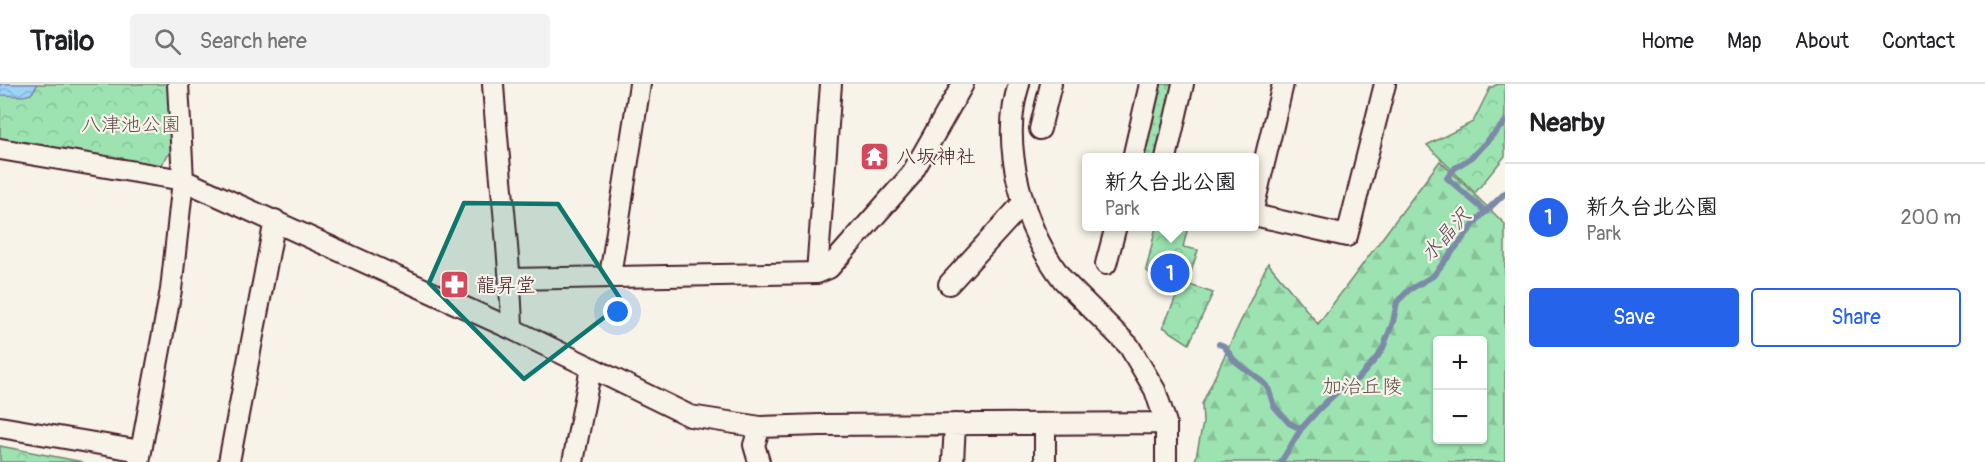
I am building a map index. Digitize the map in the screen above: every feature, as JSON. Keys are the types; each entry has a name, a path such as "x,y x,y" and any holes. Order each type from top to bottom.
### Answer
{"street":[{"path":"0,427 140,457 171,290 183,180 178,84"},
{"path":"493,84 511,279 512,328"},
{"path":"610,276 640,84"},
{"path":"817,273 831,84"},
{"path":"511,279 817,273 829,268 911,175 963,84"},
{"path":"1019,84 1013,101 1011,136 1023,203 1054,268 1063,280 1129,346 1155,390 1166,423 1166,462"},
{"path":"1040,129 1051,84"},
{"path":"1134,153 1150,84"},
{"path":"1167,153 1183,84"},
{"path":"1259,184 1283,84"},
{"path":"1259,216 1347,236 1385,84"},
{"path":"0,149 183,180 512,328 690,416 760,427 1166,423"},
{"path":"949,284 1023,203"},
{"path":"229,462 275,220"},
{"path":"1107,264 1115,231"},
{"path":"573,462 591,368"},
{"path":"953,462 955,424"},
{"path":"1045,425 1045,462"},
{"path":"759,462 754,445 760,427"}],"highlighted area":[{"path":"464,203 558,204 623,303 524,379 429,283"}],"green space":[{"name":"八津池公園","path":"0,84 167,84 174,148 158,168 0,143"},
{"path":"1157,84 1174,84 1159,153 1141,153"},
{"path":"1498,84 1505,84 1505,156 1475,193 1427,145 1473,122 1490,88"},
{"name":"加治丘陵","path":"1440,161 1505,224 1505,462 1195,462 1203,423 1202,404 1268,263 1318,324"},
{"path":"1155,231 1187,231 1183,247 1198,250 1187,284 1213,293 1189,344 1163,327 1182,283 1154,277 1146,270"},
{"path":"0,446 83,462 0,462"}],"water":[{"path":"0,84 38,84 31,94 23,96 0,95"}],"waterway":[{"path":"1486,212 1447,178 1455,168 1472,157 1505,122"},
{"name":"水晶沢","path":"1281,462 1301,429 1319,409 1338,391 1359,378 1378,356 1393,322 1397,302 1409,290 1433,276 1479,218 1505,193"},
{"path":"1219,344 1224,346 1234,360 1263,382 1268,388 1274,406 1289,423 1301,429"}],"place":[{"name":"八坂神社","path":"875,156"},
{"name":"新久台北公園","path":"1170,273"},
{"name":"龍昇堂","path":"455,285"}]}
